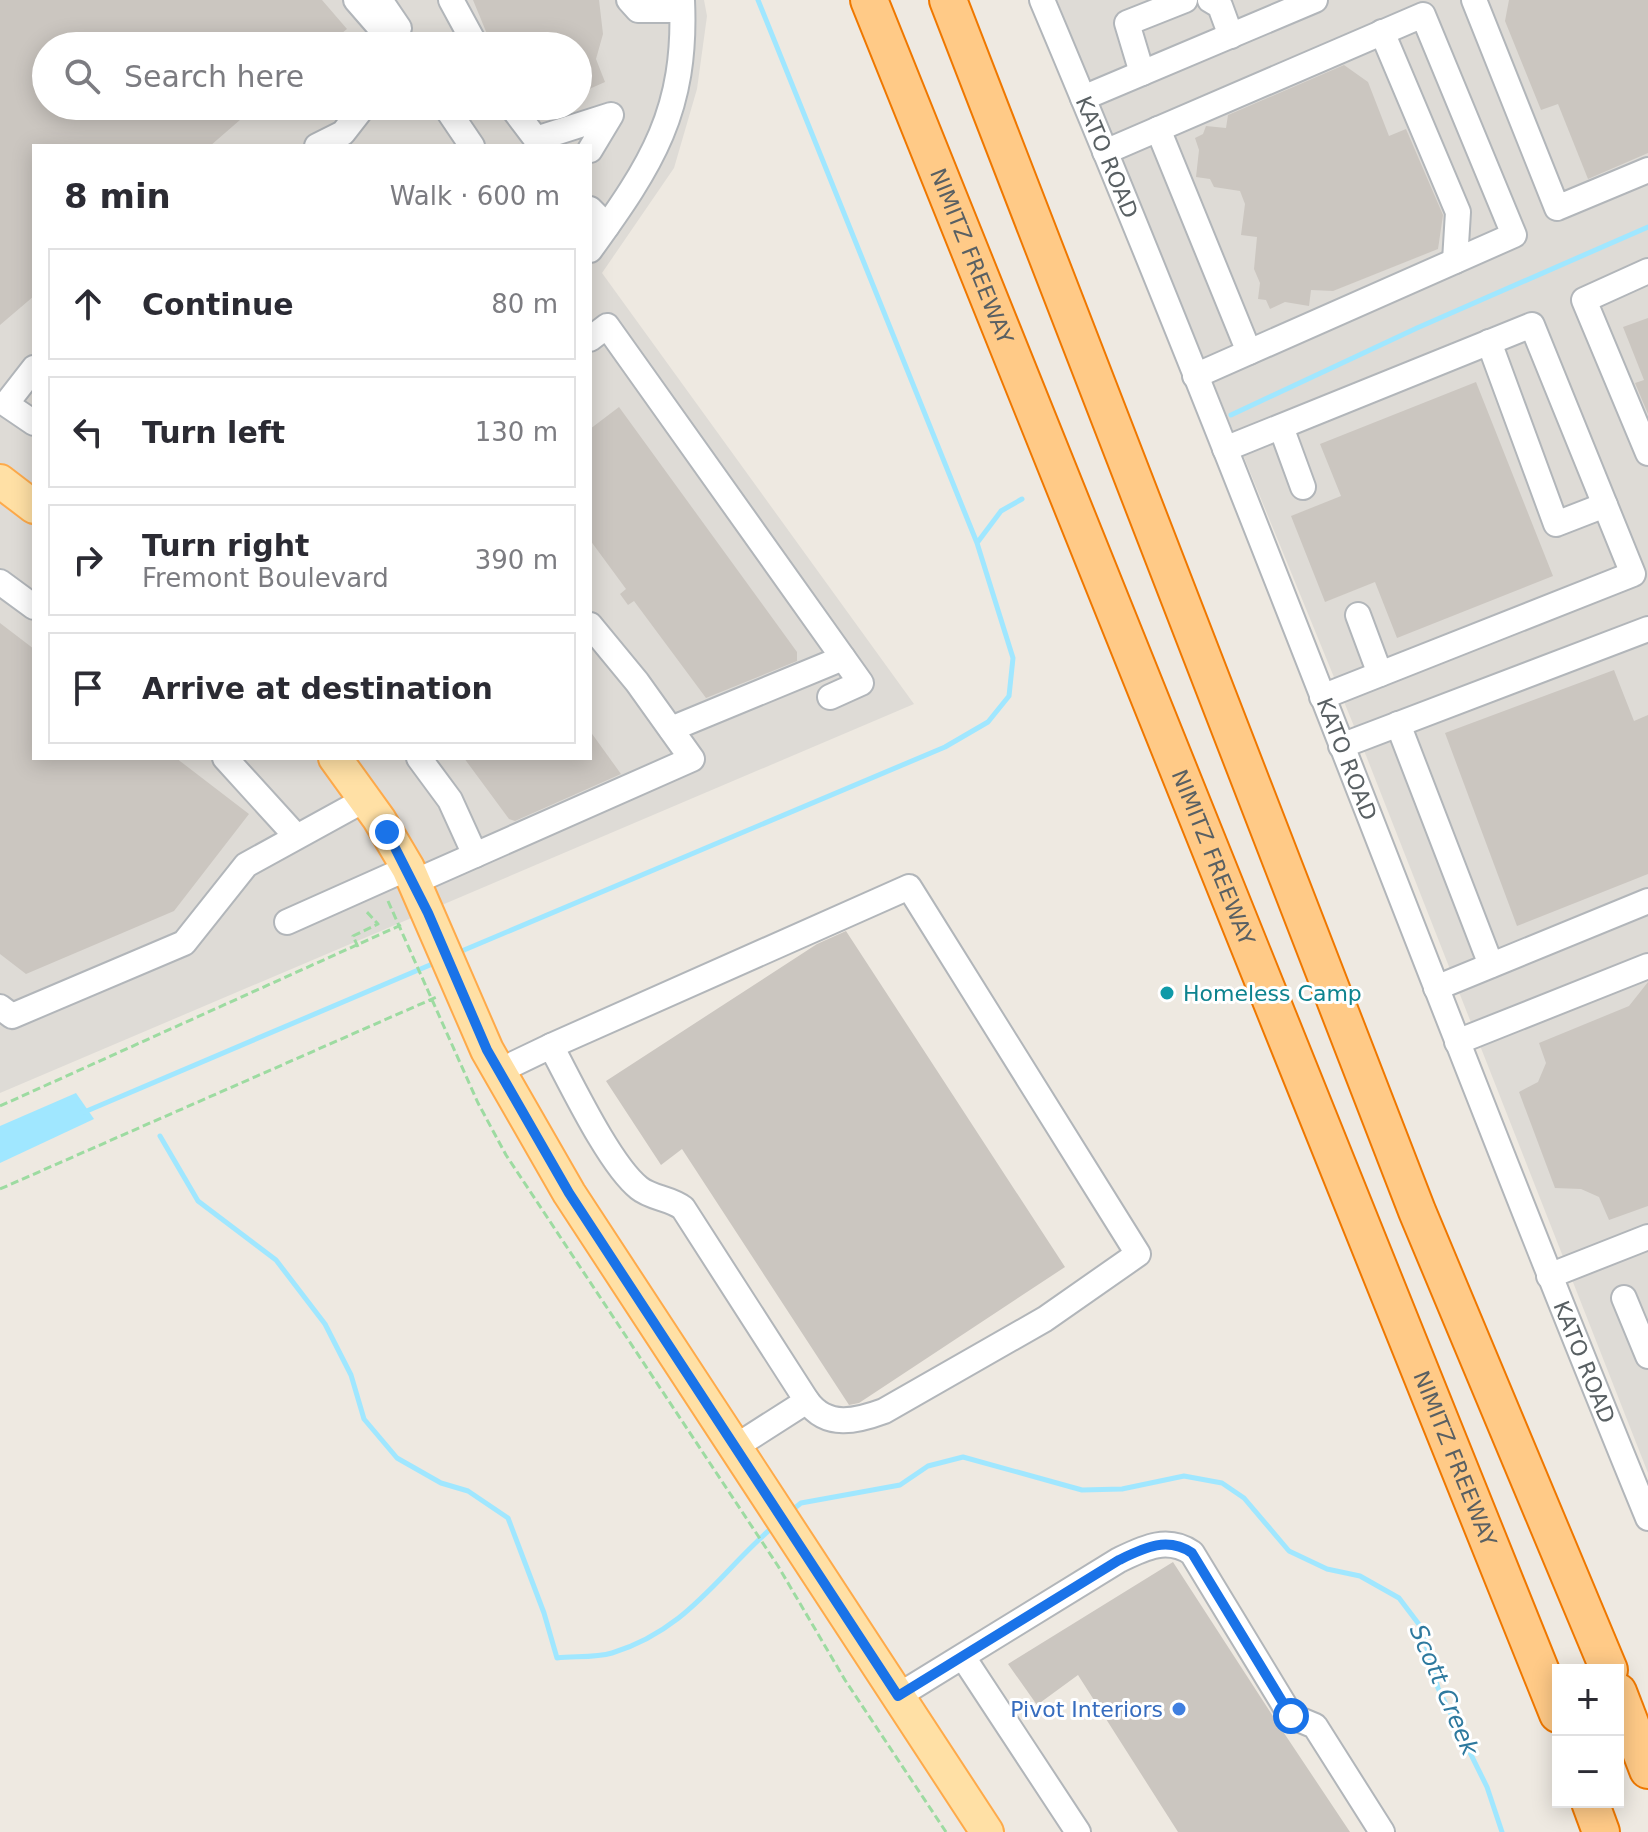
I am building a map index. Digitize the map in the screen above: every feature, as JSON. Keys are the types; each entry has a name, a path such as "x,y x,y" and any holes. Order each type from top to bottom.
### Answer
{"highway":[{"name":"NIMITZ FREEWAY","path":"869,0 1552,1699"},
{"path":"948,0 1417,1211 1606,1664"},
{"path":"1624,1708 1648,1770"},
{"path":"1592,1808 1601,1832"}],"main road":[{"path":"0,481 32,505"},
{"path":"337,760 366,799 410,898 446,993 499,1071 569,1193 735,1447 753,1503 789,1556 898,1696 987,1832"}],"street":[{"path":"356,0 373,32"},
{"path":"380,0 399,28 394,32"},
{"path":"451,0 468,32"},
{"path":"592,242 598,218 625,203 663,136 680,67 682,5 638,10 629,0"},
{"name":"KATO ROAD","path":"1042,0 1225,449 1549,1276 1648,1518"},
{"path":"1142,73 1127,23 1185,0"},
{"path":"1083,98 1315,0"},
{"path":"1474,0 1557,208 1648,170"},
{"path":"1220,2 1231,36"},
{"path":"1105,152 1423,15 1514,235 1195,376"},
{"path":"1382,32 1458,212 1455,261"},
{"path":"522,120 539,143 611,115 592,147"},
{"path":"321,144 343,133 353,120"},
{"path":"454,120 471,144"},
{"path":"1158,129 1249,352"},
{"path":"1648,271 1584,300 1648,453"},
{"path":"1225,449 1532,325 1633,574 1322,697"},
{"path":"592,337 607,326 861,683 830,697"},
{"path":"1489,342 1556,524 1605,505"},
{"path":"32,370 2,405 32,422"},
{"path":"1281,427 1303,487"},
{"path":"0,582 32,606"},
{"path":"1358,615 1380,674"},
{"path":"287,922 410,898 475,855 692,759 592,628"},
{"path":"1341,746 1648,629"},
{"path":"671,729 843,658"},
{"path":"1398,724 1491,965"},
{"path":"227,760 296,836"},
{"path":"420,760 450,800 475,855"},
{"path":"0,1007 12,1016 184,943 246,865 366,799"},
{"path":"499,1071 551,1046 909,887 1138,1254 1045,1319 884,1411 860,1420 840,1421 823,1416 807,1401 683,1208 673,1201 647,1193 629,1178 596,1129 551,1046"},
{"path":"1436,988 1648,901"},
{"path":"1457,1042 1648,966"},
{"path":"1549,1276 1648,1237"},
{"path":"1624,1298 1648,1356"},
{"path":"735,1447 807,1401"},
{"path":"898,1696 1119,1560 1149,1545 1178,1544 1192,1553 1291,1716 1315,1726 1382,1832"},
{"path":"963,1657 1078,1832"}],"path":[{"path":"410,898 403,933 446,993 478,1103 506,1155 789,1556 845,1680 946,1832"},
{"path":"0,1106 358,947 410,898"},
{"path":"358,910 374,915 378,924 353,936 358,947"},
{"path":"0,1189 446,993"}],"shaded area":[{"path":"0,0 704,0 707,16 697,89 674,168 602,273 914,704 0,1093"},
{"path":"1057,0 1648,0 1648,1473 1367,758"}],"water":[{"path":"76,1093 94,1119 0,1163 0,1126"}],"building":[{"path":"0,0 322,0 347,29 343,32 32,32 32,120 240,120 212,144 32,144 32,298 0,325"},
{"path":"473,0 599,0 603,34 596,59 605,82 592,88 592,32 486,32"},
{"path":"1509,0 1648,0 1648,153 1588,179 1558,104 1541,110 1505,21"},
{"path":"1344,65 1368,82 1389,136 1406,129 1443,215 1438,249 1333,291 1311,290 1309,306 1285,302 1270,309 1266,300 1258,299 1260,283 1254,269 1257,237 1241,235 1245,204 1240,191 1214,187 1210,179 1196,177 1199,150 1195,138 1203,134 1206,126 1226,128 1228,115"},
{"path":"1648,318 1648,414 1635,383 1644,380 1623,327"},
{"path":"1476,382 1553,576 1397,638 1375,582 1325,602 1291,516 1341,496 1320,444"},
{"path":"619,407 797,652 797,661 706,698 634,601 628,605 620,594 626,589 592,543 592,427"},
{"path":"0,623 32,647 32,760 179,760 249,814 174,911 26,974 0,954"},
{"path":"1614,670 1634,721 1648,715 1648,874 1517,926 1445,733"},
{"path":"592,734 621,774 515,821 509,819 465,760 592,760"},
{"path":"846,931 1065,1267 859,1403 849,1405 682,1149 661,1165 606,1081 817,944"},
{"path":"1648,982 1648,1206 1609,1220 1599,1197 1581,1189 1555,1188 1519,1092 1538,1082 1546,1063 1539,1043 1629,1006"},
{"path":"1173,1562 1350,1832 1178,1832 1078,1675 1037,1705 1008,1664"}],"waterway":[{"path":"457,953 945,747 988,722 1009,696 1013,658 977,543 758,0"},
{"path":"1231,415 1417,328 1648,227"},
{"path":"977,543 1001,511 1022,499"},
{"path":"82,1113 437,962"},
{"name":"Scott Creek","path":"160,1136 198,1201 276,1260 325,1324 351,1375 364,1419 397,1458 441,1483 468,1491 508,1518 544,1613 557,1658 612,1653 662,1630 701,1598 775,1525"},
{"name":"Scott Creek","path":"791,1511 801,1503 900,1485 928,1466 963,1457 1082,1490 1122,1489 1184,1476 1222,1483 1244,1498 1289,1551 1327,1569 1360,1576 1399,1598 1421,1627 1438,1688 1487,1787 1502,1832"}],"place":[{"name":"Homeless Camp","path":"1167,993"},
{"name":"Pivot Interiors","path":"1179,1709"}],"route":[{"path":"387,832 408,868 487,1050 569,1193 898,1696 1119,1560 1149,1545 1178,1544 1192,1553 1291,1716"}]}
